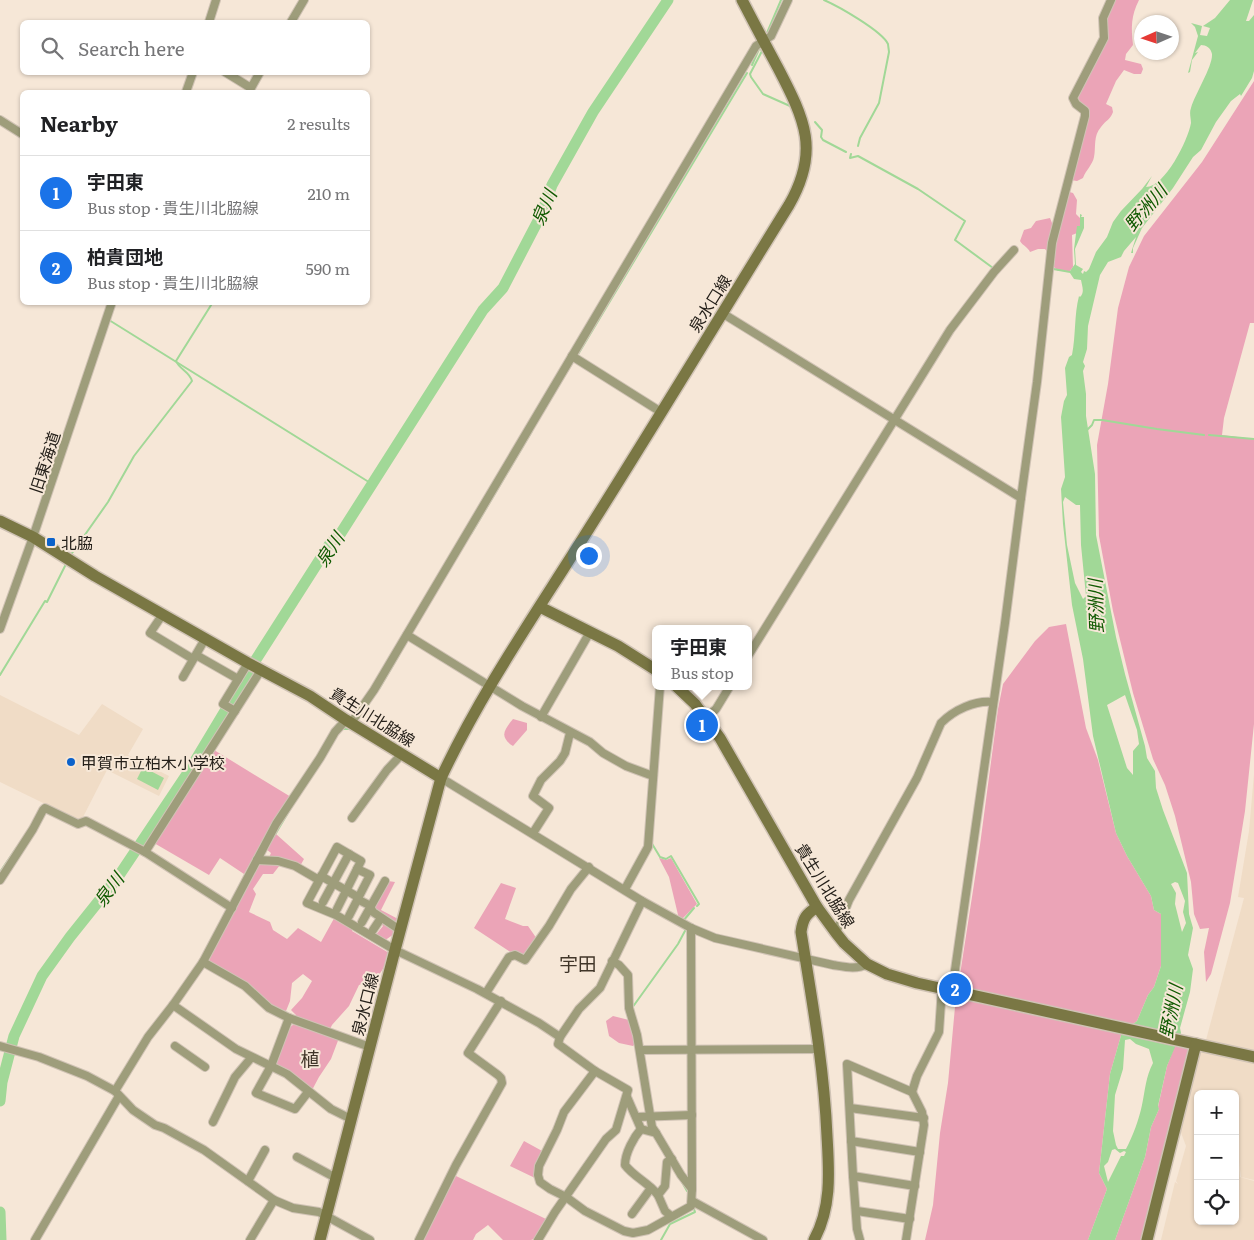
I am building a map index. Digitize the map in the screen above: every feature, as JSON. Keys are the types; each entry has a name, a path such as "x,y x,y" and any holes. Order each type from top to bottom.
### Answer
{"main road":[{"name":"泉水口線","path":"540,607 722,313 802,179 806,160 803,122 790,90 742,0"},
{"name":"貴生川北脇線","path":"0,521 33,537 95,576 310,696 442,778"},
{"path":"442,778 453,754 491,686 540,607 618,646 652,667"},
{"name":"貴生川北脇線","path":"680,690 706,718 720,738 817,907 844,943 867,964 897,978 947,990 1254,1056"},
{"name":"泉水口線","path":"320,1240 400,930 442,778"},
{"path":"814,1240 826,1208 830,1181 826,1096 801,932 803,919 808,912 817,907"},
{"path":"1148,1240 1192,1043"}],"street":[{"path":"210,20 216,0"},
{"path":"292,20 304,0"},
{"path":"35,1240 148,1037 203,962 276,824 335,732 348,721 374,690 756,46 771,36 788,0"},
{"path":"912,1092 917,1076 939,1032 947,990 993,702 1037,382 1052,243 1085,116 1085,111 1076,104 1073,98 1104,38 1103,18 1112,0"},
{"path":"187,90 192,75"},
{"path":"230,75 251,88 258,75"},
{"path":"0,120 20,133"},
{"path":"752,650 950,330 994,272 1014,250"},
{"name":"旧東海道","path":"0,629 111,305"},
{"path":"722,313 1021,498"},
{"path":"572,356 661,412"},
{"path":"163,614 150,633 238,679"},
{"path":"541,717 590,632"},
{"path":"407,635 541,717 590,742 603,753 626,766 653,776"},
{"path":"182,676 206,639"},
{"path":"235,710 223,704 248,663"},
{"path":"143,851 261,670"},
{"path":"625,889 648,847 660,690"},
{"path":"706,718 716,709 728,690"},
{"path":"836,933 853,893 917,778 941,723 975,703 993,702"},
{"path":"533,833 549,808 533,796 541,780 560,761 570,733"},
{"path":"352,818 387,770 402,754"},
{"path":"442,778 642,901 691,928 715,938 805,959 851,968 862,967 867,964"},
{"path":"0,880 45,808 78,824 86,821 143,851 232,908"},
{"path":"337,909 361,861 337,847 307,903 336,915 395,950 486,993 560,1037"},
{"path":"323,902 348,854"},
{"path":"257,860 278,860 334,883 358,898 370,907 373,912 400,930"},
{"path":"486,993 509,957 515,956 525,960 550,926 571,889 589,867"},
{"path":"349,916 370,875 357,868"},
{"path":"362,922 385,880"},
{"path":"538,1240 606,1140 616,1130 627,1097 628,1090 596,1071 558,1044 560,1037 583,1003 596,994 600,988 642,901"},
{"path":"373,930 381,918"},
{"path":"596,1071 564,1112 539,1166 538,1175 540,1182 585,1211 624,1231 633,1233 648,1230 691,1206 692,1201 691,928"},
{"path":"612,961 619,965 628,975 629,1008 640,1050 652,1116 652,1127 692,1189"},
{"path":"203,962 245,986 269,1008 289,1018 370,1046"},
{"path":"419,1240 456,1165 502,1083 498,1075 468,1054 501,1002"},
{"path":"173,1005 236,1049 287,1074 331,1109 351,1119"},
{"path":"289,1018 271,1066 256,1093 295,1109 308,1092"},
{"path":"175,1046 205,1067"},
{"path":"7,1048 39,1057 88,1076 117,1094 134,1110 155,1125 204,1150 274,1200 293,1208 319,1212 370,1240"},
{"path":"640,1050 820,1049"},
{"path":"213,1122 235,1077 251,1058"},
{"path":"860,1240 853,1176 847,1064 912,1092 924,1118 906,1240"},
{"path":"627,1097 641,1128 647,1132 656,1133"},
{"path":"850,1108 924,1118"},
{"path":"637,1117 692,1115"},
{"path":"641,1128 628,1153 625,1164 630,1172 658,1195 665,1210 671,1216"},
{"path":"852,1142 920,1152"},
{"path":"248,1181 265,1150"},
{"path":"297,1157 336,1178"},
{"path":"658,1195 665,1186 667,1162 672,1159"},
{"path":"853,1176 915,1186"},
{"path":"632,1214 651,1188"},
{"path":"250,1240 274,1200"},
{"path":"692,1201 763,1240"},
{"path":"857,1211 910,1219"}],"shaded area":[{"path":"1113,0 1139,0 1132,22 1133,45 1126,54 1125,60 1141,64 1143,69 1141,74 1134,74 1124,70 1116,81 1106,104 1112,107 1113,112 1111,117 1098,130 1092,162 1083,178 1077,181 1071,180 1084,117 1071,102 1101,35 1099,27"},
{"path":"1254,81 1254,323 1250,323 1224,418 1222,435 1254,439 1254,724 1245,811 1230,903 1211,974 1206,982 1204,952 1209,928 1200,929 1194,914 1191,882 1175,816 1165,785 1153,759 1133,693 1113,611 1099,536 1097,445 1108,384 1118,308 1129,267 1144,236 1202,162"},
{"path":"1066,191 1073,193 1077,200 1076,214 1081,219 1080,232 1072,235 1073,267 1069,272 1058,271 1051,264 1051,257 1045,249 1030,252 1020,241 1024,230 1031,228 1036,221 1050,218 1055,225"},
{"path":"1066,624 1086,728 1098,760 1116,833 1127,856 1151,896 1154,910 1161,914 1161,966 1154,987 1148,995 1137,1021 1122,1032 1110,1074 1099,1173 1107,1189 1088,1240 925,1240 933,1205 955,1007 1003,684 1035,641 1049,627"},
{"name":"甲賀市立柏木小学校","path":"0,695 79,735 102,704 143,729 128,755 169,776 159,796 107,770 82,819 78,820 0,782"},
{"path":"513,719 527,723 527,730 513,746 506,740 504,733"},
{"path":"214,750 291,797 266,835 244,874 220,858 209,875 154,843"},
{"path":"1254,774 1254,1052 1206,1040 1244,898 1238,897 1249,831"},
{"path":"276,834 304,859 299,868 280,865 273,874 263,874 253,889 256,894 249,912 270,922 273,930 287,939 298,928 321,942 337,913 352,920 352,931 389,953 385,965 376,978 359,985 349,1006 332,1025 327,1035 339,1038 331,1059 311,1092 271,1060 284,1032 294,1024 296,1015 291,1010 302,998 312,981 303,974 292,983 290,1001 286,1011 277,1008 244,987 241,989 204,966 258,863 267,862 271,853 266,849"},
{"path":"659,858 666,860 671,858 697,904 682,919 679,919 669,877"},
{"path":"388,881 395,882 381,910 400,920 394,934 384,941 375,936 383,926 371,913"},
{"path":"501,883 516,888 505,919 528,926 537,939 523,956 512,953 474,928"},
{"path":"613,1016 629,1020 635,1044 633,1046 619,1043 609,1036 606,1021"},
{"path":"1176,1043 1189,1048 1190,1054 1143,1240 1115,1240 1145,1157 1151,1127 1159,1109 1167,1066"},
{"path":"1208,1050 1254,1060 1254,1180 1241,1177 1239,1162 1240,1177 1254,1181 1254,1240 1161,1240 1175,1182 1178,1184 1176,1181 1186,1146 1180,1130 1200,1053"},
{"path":"524,1141 544,1152 537,1165 535,1178 510,1166"},
{"path":"456,1176 546,1219 534,1239 503,1240 488,1225 476,1234 473,1240 424,1240"}],"water":[{"name":"野洲川","path":"1230,0 1253,0 1246,21 1249,21 1254,15 1254,71 1252,78 1241,96 1240,94 1231,101 1216,122 1201,150 1193,157 1173,188 1142,228 1133,248 1133,253 1131,253 1136,237 1121,257 1108,262 1100,275 1088,326 1087,349 1083,362 1085,366 1083,371 1086,416 1095,474 1096,535 1116,637 1147,758 1155,771 1156,788 1187,873 1189,914 1193,928 1188,955 1193,969 1190,992 1180,1028 1181,1033 1167,1066 1158,1106 1159,1109 1151,1127 1145,1157 1115,1240 1088,1240 1107,1189 1099,1173 1110,1074 1122,1032 1137,1021 1148,995 1154,987 1161,966 1161,914 1154,910 1151,896 1127,856 1116,833 1093,736 1083,659 1072,605 1061,489 1065,477 1061,417 1067,395 1065,368 1069,357 1072,355 1077,303 1083,289 1081,280 1074,279 1070,273 1053,270 1054,268 1070,271 1075,264 1074,249 1077,226 1080,226 1080,214 1082,215 1081,217 1084,217 1084,228 1075,249 1076,265 1083,269 1081,272 1083,274 1084,271 1086,272 1089,269 1096,252 1107,237 1113,222 1121,211 1152,176 1146,187 1153,185 1168,171 1189,131 1191,108 1212,59 1211,50 1201,45 1195,53 1198,52 1192,60 1190,72 1188,73 1198,36 1195,27 1191,23 1202,26 1200,35 1207,36 1210,28 1203,26 1215,18","holes":["1065,497 1076,505 1080,505 1081,545 1086,596 1083,599 1075,583 1067,545 1063,502","1125,695 1137,730 1139,744 1133,751 1133,775 1127,768 1107,705","1178,883 1185,901 1183,912 1186,923 1182,932 1175,904 1176,893 1171,884","1130,1039 1136,1044 1149,1049 1153,1063 1147,1078 1137,1122 1126,1149 1118,1149 1113,1131 1115,1095 1123,1069 1125,1040","1115,1149 1120,1153 1126,1152 1124,1156 1121,1156 1108,1182 1104,1166 1108,1162 1112,1150"]},
{"path":"143,767 164,778 158,790 137,779"}],"waterway":[{"name":"泉川","path":"0,1101 2,1082 14,1036 42,976 70,937 118,877 189,771 255,661 331,542 339,536 483,310 503,288 541,215 552,185 593,112 668,0"},
{"path":"767,33 781,0"},
{"path":"824,0 869,26 888,44 889,52 879,103 860,138 858,146"},
{"path":"760,48 762,51 750,74 751,77 763,94 790,106"},
{"path":"752,65 759,49"},
{"path":"577,356 747,73"},
{"path":"815,122 822,130 821,137 823,140 846,152"},
{"path":"851,154 850,158 858,156 918,189 965,221 955,240 993,268"},
{"path":"176,361 211,305"},
{"path":"109,320 372,484"},
{"path":"538,420 574,360"},
{"path":"70,556 108,502 134,456 192,381 176,361"},
{"path":"1087,430 1094,420 1102,420 1204,435"},
{"path":"471,534 532,431"},
{"path":"1209,435 1254,439"},
{"path":"0,675 45,601 47,602 67,562"},
{"path":"379,689 399,655"},
{"path":"359,718 369,704"},
{"path":"342,729 349,729 351,727"},
{"path":"273,838 292,806"},
{"path":"651,842 660,857 666,859 671,856 699,904 697,906"},
{"path":"0,872 17,847"},
{"path":"683,921 694,908"},
{"path":"632,1008 678,944 686,929"},
{"path":"682,1182 687,1191"},
{"path":"661,1240 670,1224 695,1212 694,1209"},
{"name":"泉川","path":"0,1212 1,1240"}],"place":[{"name":"北脇","path":"51,542"},
{"name":"宇田東","path":"702,725"},
{"name":"甲賀市立柏木小学校","path":"71,762"},
{"name":"柏貴団地","path":"955,989"}],"district":[{"name":"宇田","path":"578,963"},
{"name":"植","path":"310,1058"}]}
